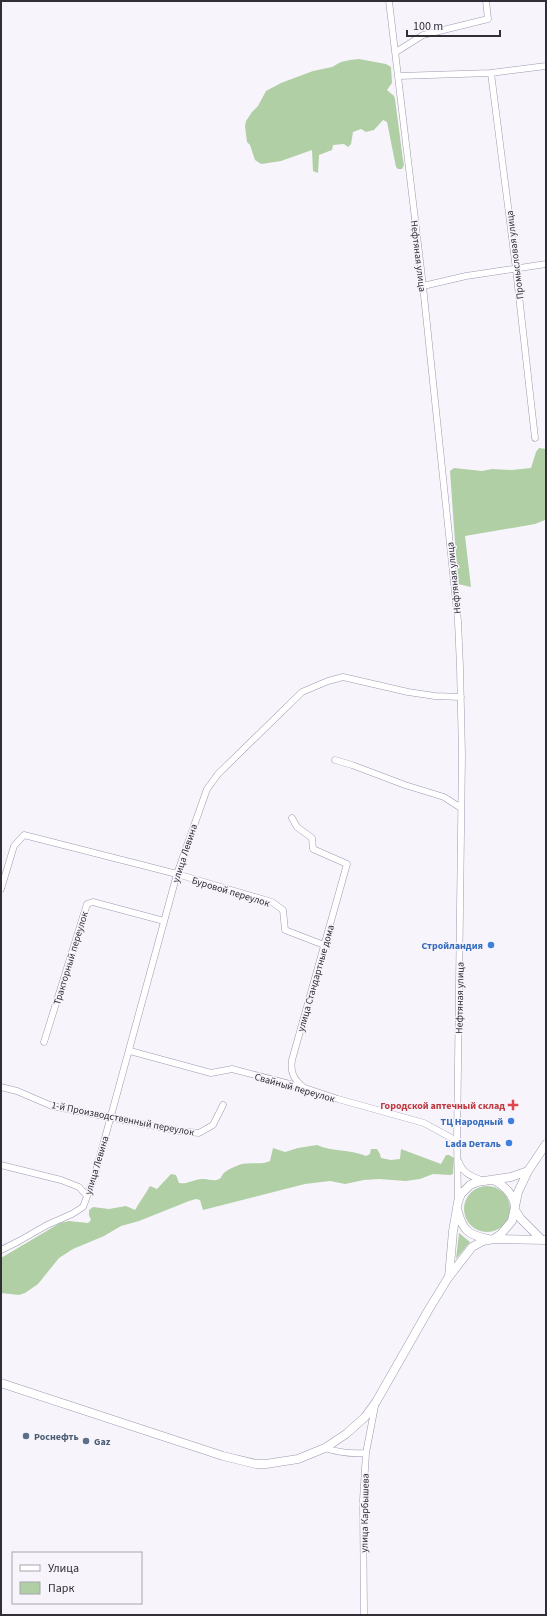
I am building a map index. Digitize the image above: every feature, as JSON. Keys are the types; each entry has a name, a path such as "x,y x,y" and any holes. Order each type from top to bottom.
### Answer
{"main road":[{"path":"1,1383 123,1424 240,1460 256,1464 298,1460 325,1448 346,1434 365,1417 376,1402 448,1278 472,1247 483,1241 492,1239 507,1228 512,1221 518,1192 528,1171 546,1144"},
{"path":"448,1278 453,1231 458,1205 465,1189 470,1185 484,1181 495,1181 511,1178 528,1171"},
{"path":"495,1181 509,1192 521,1219 544,1240"},
{"path":"458,1205 461,1224 467,1232 476,1236 492,1239 544,1240"}],"street":[{"name":"Нефтяная улица","path":"389,1 423,286 458,621 461,698 461,808 456,1141 458,1205"},
{"path":"396,52 423,35 488,19 486,1"},
{"path":"399,76 491,72 546,66"},
{"name":"Промысловая улица","path":"491,72 516,269 535,438"},
{"path":"423,286 466,276 546,264"},
{"name":"улица Левина","path":"1,1250 46,1225 72,1214 83,1207 94,1178 130,1051 177,874 197,813 207,789 218,774 302,692 328,681 344,677 408,692 461,698"},
{"path":"335,760 444,797 461,808"},
{"name":"улица Стандартные дома","path":"292,818 297,827 312,838 313,849 347,864 291,1067 295,1080 305,1088"},
{"name":"Буровой переулок","path":"1,889 14,846 24,835 177,874 272,902 283,910 284,930 324,945"},
{"name":"Тракторный переулок","path":"44,1042 87,904 93,902 164,921"},
{"name":"Свайный переулок","path":"130,1051 211,1073 232,1069 305,1088 424,1123 456,1141"},
{"name":"1-й Производственный переулок","path":"1,1087 17,1091 52,1106 111,1116 180,1131 199,1133 213,1125 223,1105"},
{"path":"457,1159 461,1169 471,1176 484,1181"},
{"path":"1,1165 62,1180 80,1188 87,1196"},
{"name":"улица Карбышева","path":"364,1615 364,1500 366,1453 376,1402"},
{"path":"325,1448 348,1454 366,1453"}],"green space":[{"path":"359,59 386,64 391,67 392,83 387,90 394,96 395,99 404,165 402,169 398,169 396,167 387,122 383,120 374,130 366,132 361,129 353,132 351,144 348,147 344,144 333,145 332,150 319,155 318,173 313,171 312,150 281,161 261,164 255,160 250,145 247,142 245,126 246,121 258,106 266,91 281,83 313,71 332,67 341,62"},
{"path":"539,448 546,449 545,520 535,524 465,536 471,587 458,584 450,471 454,468 482,471 492,469 512,470 531,468 536,452"},
{"path":"317,1145 329,1149 353,1152 366,1156 370,1154 371,1149 377,1149 381,1158 391,1160 400,1159 401,1149 441,1164 446,1155 449,1155 454,1158 453,1174 433,1174 420,1179 406,1181 379,1179 345,1184 330,1181 305,1184 203,1210 200,1200 196,1199 139,1221 121,1226 104,1236 73,1249 59,1258 38,1284 25,1293 19,1295 1,1293 1,1258 60,1223 69,1221 88,1223 91,1220 89,1210 93,1207 109,1209 126,1206 135,1210 150,1186 157,1189 171,1174 176,1175 179,1183 185,1183 197,1179 217,1180 231,1168 245,1163 263,1163 270,1161 273,1148 285,1152"},
{"path":"492,1186 496,1187 506,1196 509,1200 509,1218 500,1228 492,1232 482,1232 474,1228 465,1218 464,1204 468,1196 478,1187"},
{"path":"459,1233 470,1242 456,1259"}],"place":[{"name":"Стройландия","path":"491,945"},
{"name":"Городской аптечный склад","path":"513,1105"},
{"name":"ТЦ Народный","path":"511,1121"},
{"name":"Lada Dеталь","path":"509,1143"},
{"name":"Роснефть","path":"26,1436"},
{"name":"Gaz","path":"86,1441"}]}
